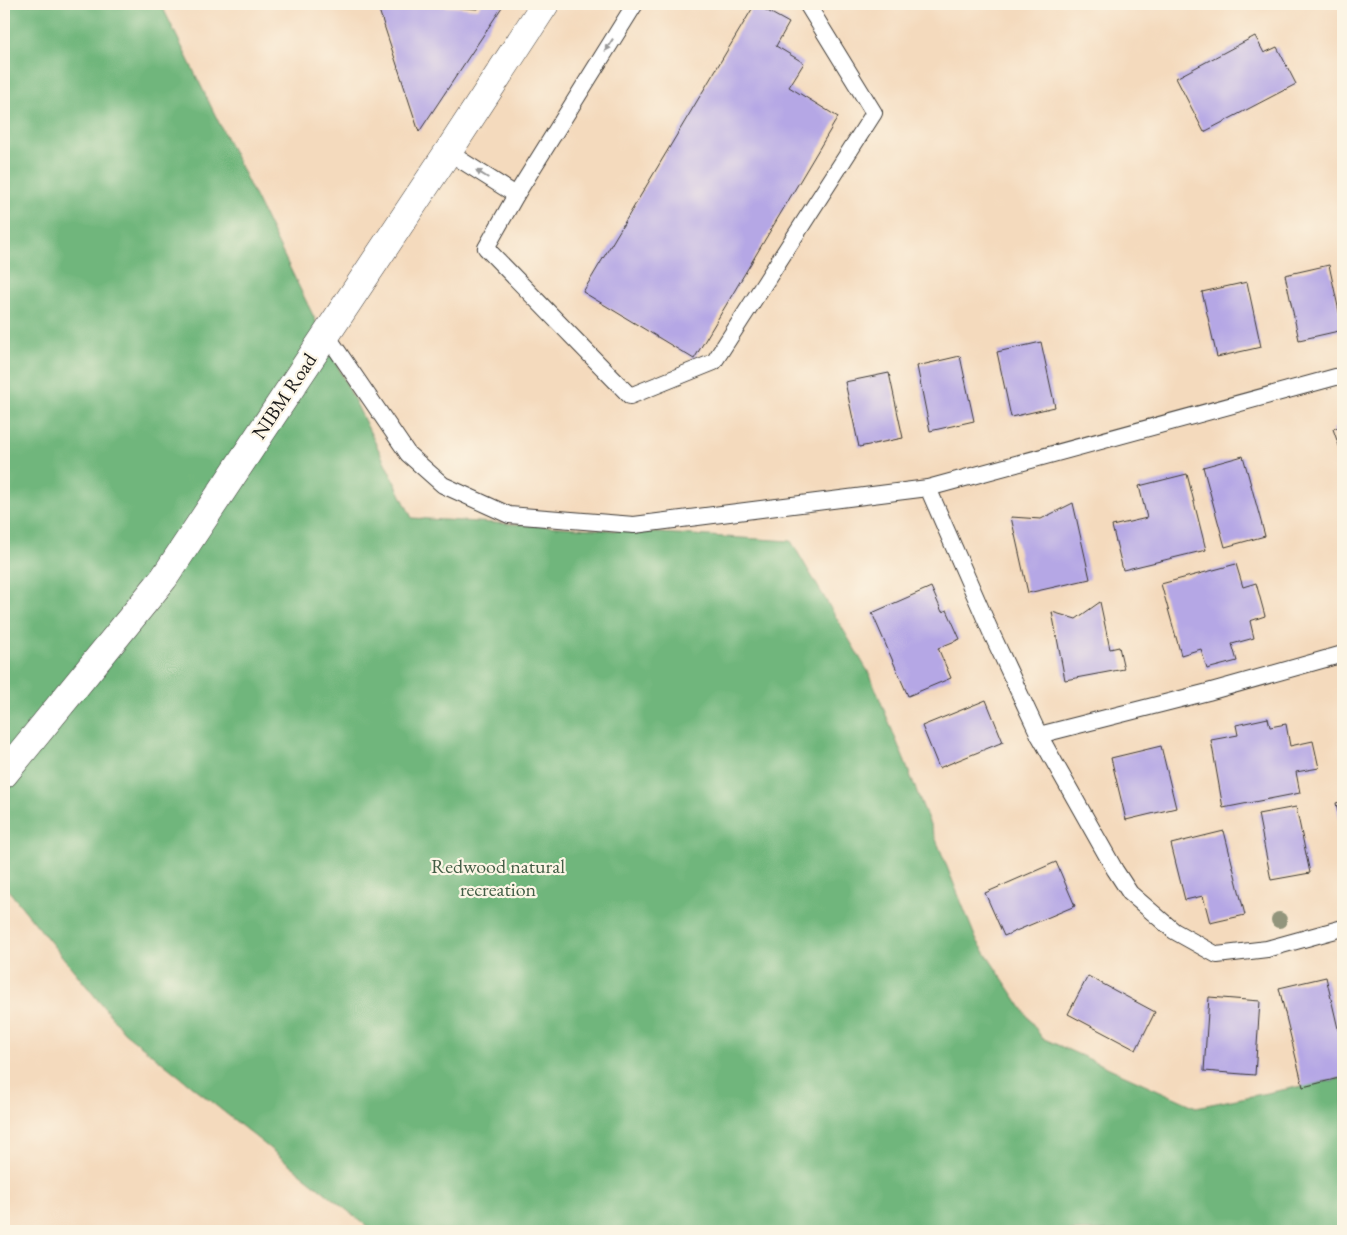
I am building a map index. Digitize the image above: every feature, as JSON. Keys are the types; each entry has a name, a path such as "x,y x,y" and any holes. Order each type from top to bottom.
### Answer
{"main road":[{"name":"NIBM Road","path":"4,774 164,578 545,4"}],"lane":[{"path":"635,4 516,195 486,248 630,396 714,362 874,113 807,4"},
{"path":"448,152 516,195"},
{"path":"326,334 408,454 443,485 509,515 634,525 928,488 1343,375"},
{"path":"928,488 990,630 1039,735 1130,894 1174,931 1217,955 1267,949 1343,928"},
{"path":"1039,735 1208,692 1343,654"}],"green space":[{"name":"Redwood natural recreation","path":"4,4 161,4 412,518 791,541 870,675 976,939 1042,1038 1196,1107 1343,1078 1343,1231 373,1231 124,1032 4,885"}],"building":[{"path":"384,4 478,9 481,4 504,4 419,132 379,10"},
{"path":"755,4 789,23 776,46 804,63 789,87 838,117 694,359 583,292"},
{"path":"1255,36 1264,53 1277,47 1296,84 1204,132 1176,78"},
{"path":"1329,265 1343,330 1299,340 1285,275"},
{"path":"1247,282 1261,347 1217,357 1202,292"},
{"path":"1041,342 1055,407 1011,417 997,352"},
{"path":"960,356 974,421 930,431 917,366"},
{"path":"889,373 903,438 859,447 845,382"},
{"path":"1343,425 1343,457 1333,429"},
{"path":"1243,456 1265,536 1225,547 1203,467"},
{"path":"1187,474 1206,550 1123,570 1112,526 1147,518 1139,486"},
{"path":"1073,503 1090,579 1028,593 1011,517 1041,519"},
{"path":"1236,564 1243,587 1256,583 1265,616 1250,621 1254,638 1232,644 1237,661 1207,669 1201,649 1181,655 1161,584"},
{"path":"931,587 942,612 947,610 960,639 938,648 951,678 908,696 872,613"},
{"path":"1100,602 1110,649 1119,647 1124,669 1065,680 1052,612 1076,619"},
{"path":"986,700 1003,742 939,768 922,726"},
{"path":"1268,718 1270,727 1286,724 1290,746 1313,741 1319,768 1296,772 1300,793 1223,808 1211,740 1238,735 1236,725"},
{"path":"1161,746 1176,808 1126,820 1111,758"},
{"path":"1343,801 1343,832 1342,832 1336,803"},
{"path":"1296,807 1310,873 1271,880 1258,814"},
{"path":"1224,831 1245,915 1210,923 1203,896 1185,900 1171,844"},
{"path":"1056,862 1075,906 1004,936 985,893"},
{"path":"1088,976 1155,1012 1136,1050 1068,1014"},
{"path":"1326,977 1343,1050 1343,1077 1303,1087 1279,988"},
{"path":"1209,997 1260,1001 1255,1075 1204,1071"}]}
